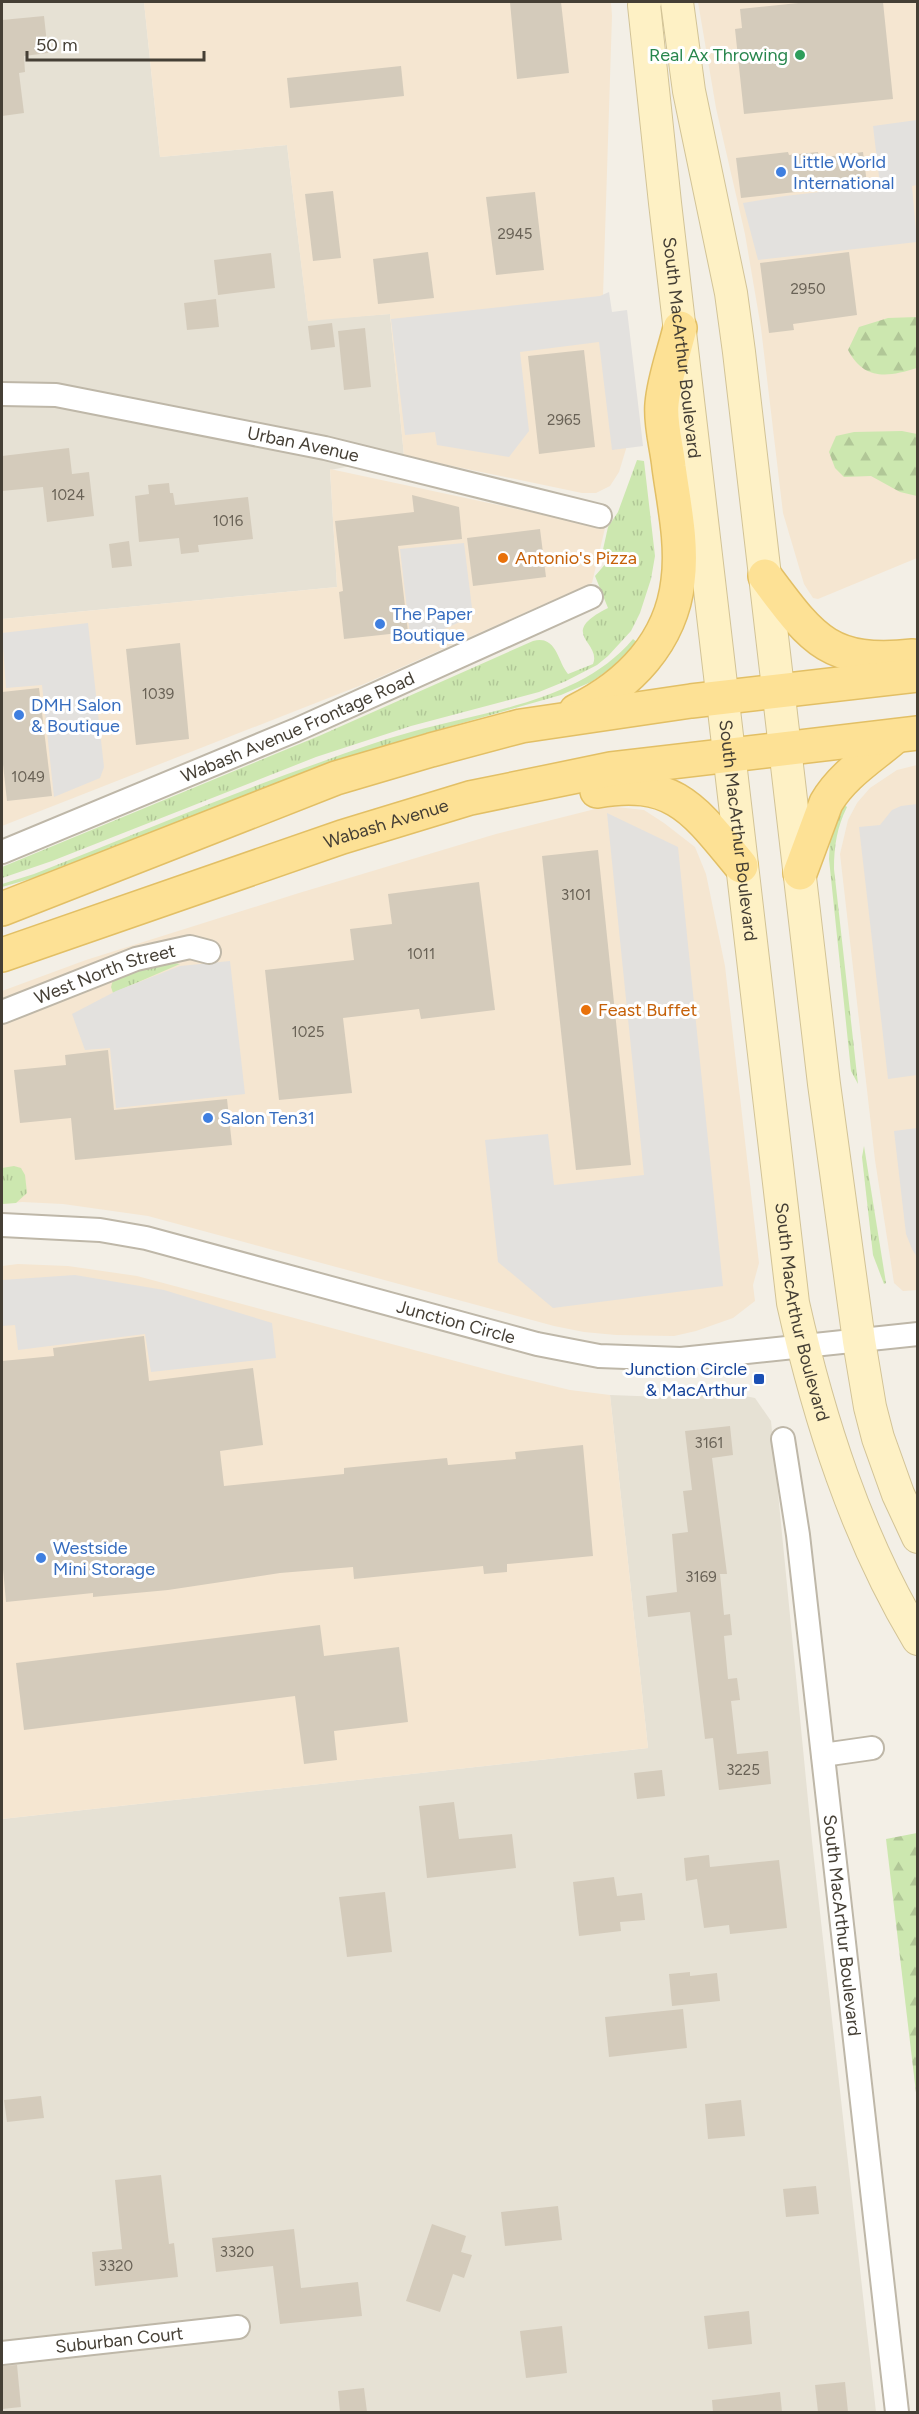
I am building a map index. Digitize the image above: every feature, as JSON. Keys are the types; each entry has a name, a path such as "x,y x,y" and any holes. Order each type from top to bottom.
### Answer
{"main road":[{"name":"South MacArthur Boulevard","path":"645,2 647,42 789,1272 803,1347 825,1427 859,1520 880,1567 918,1638"},
{"path":"677,2 689,91 731,293 825,1095 859,1341 870,1407 878,1438 898,1494 918,1537"},
{"path":"2,909 336,778 577,710 610,692 631,675 661,638 672,610 678,581 679,548 662,405 680,328"},
{"path":"765,576 796,618 826,644 860,657 882,659 918,655"},
{"path":"531,724 722,698 918,675"},
{"path":"800,873 832,793 844,779 907,734"},
{"name":"Wabash Avenue","path":"2,955 342,837 458,801 611,769 907,734"},
{"path":"342,837 391,844 446,826 516,808 606,790 638,787 659,792 695,812 741,866"}],"street":[{"name":"Urban Avenue","path":"2,394 56,395 325,448 600,516"},
{"name":"Wabash Avenue Frontage Road","path":"2,852 296,730 591,597"},
{"name":"West North Street","path":"2,1012 136,959 190,947 209,952"},
{"name":"Junction Circle","path":"2,1225 100,1230 146,1239 537,1344 599,1356 681,1359 918,1334"},
{"name":"South MacArthur Boulevard","path":"783,1439 798,1535 897,2412"},
{"path":"823,1755 872,1748"},
{"name":"Suburban Court","path":"2,2353 238,2327"}],"shaded area":[{"path":"2,2 144,2 160,157 287,145 308,320 390,314 404,456 330,470 337,587 2,619"},
{"path":"144,2 611,2 603,296 626,449 619,472 610,486 596,493 582,493 404,456 390,314 308,321 287,145 160,157"},
{"path":"698,2 917,2 917,558 818,599 813,598 804,584 783,513 761,328 745,234 716,108"},
{"path":"917,120 917,185 912,186 917,242 758,260 743,203 880,185 873,126"},
{"path":"609,292 612,312 627,310 643,446 612,450 599,342 520,352 529,431 509,457 437,445 435,432 405,435 391,319 600,296"},
{"path":"330,469 605,528 592,583 364,684 2,826 2,619 337,587"},
{"path":"464,543 473,616 411,644 400,549"},
{"path":"88,623 104,767 100,778 54,797 42,685 6,688 2,633"},
{"path":"917,765 917,1290 903,1291 894,1283 875,1160 840,854 848,820 857,803 870,788 897,770"},
{"path":"917,804 917,1075 888,1079 859,827 880,825 892,810"},
{"path":"607,806 644,810 664,823 695,847 706,874 725,966 759,1263 753,1285 755,1301 733,1318 674,1336 584,1332 554,1326 148,1216 63,1204 22,1202 2,1204 2,991 86,960 299,893 496,834"},
{"path":"607,813 678,847 723,1286 553,1308 498,1262 485,1140 548,1134 554,1185 644,1175"},
{"path":"230,961 245,1094 116,1108 110,1048 85,1050 72,1014 116,991 180,966"},
{"path":"918,1128 917,1257 906,1234 894,1131"},
{"path":"18,1264 68,1266 137,1276 504,1374 570,1390 610,1395 648,1748 2,1819 2,1266"},
{"path":"75,1275 164,1290 272,1323 276,1358 151,1372 145,1334 18,1350 15,1325 2,1326 2,1280"},
{"path":"725,1392 755,1398 771,1421 812,1841 876,2412 2,2412 2,1819 648,1748 610,1395 664,1397"}],"green space":[{"path":"917,317 917,368 887,374 869,372 854,360 848,350 859,327 888,318"},
{"path":"902,431 917,434 917,496 900,492 871,476 844,477 835,468 829,452 836,436 854,432"},
{"path":"637,460 644,461 655,556 651,579 640,613 631,631 597,665 539,692 411,726 316,757 52,861 2,878 2,867 319,736 533,641 541,640 552,645 568,674 593,664 594,656 584,638 583,631 585,625 593,617 608,608 595,576 607,562 602,554 608,527 618,512"},
{"path":"633,639 637,642 611,668 591,682 561,695 340,760 51,873 2,887 2,884 34,874 249,789 355,750 411,732 531,701 560,690 587,677 612,660"},
{"path":"843,804 847,807 837,837 834,869 858,1084 851,1071 829,859 830,840"},
{"path":"169,962 180,964 113,993 111,987 113,980 148,966"},
{"path":"864,1146 886,1283 884,1284 873,1255 862,1157"},
{"path":"14,1166 21,1168 25,1175 27,1193 16,1203 2,1204 2,1168"},
{"path":"918,1833 917,2101 886,1839"}],"building":[{"path":"510,2 561,2 569,73 517,79"},
{"path":"808,2 883,2 893,99 744,114 735,29 742,28 740,9"},
{"path":"44,16 48,53 24,56 25,72 19,73 24,113 2,116 2,20"},
{"path":"401,66 404,96 290,108 287,78"},
{"path":"788,152 789,155 818,152 818,158 863,152 867,184 741,198 736,158"},
{"path":"333,191 341,258 313,261 305,194"},
{"path":"535,192 544,270 496,275 486,197"},
{"path":"428,252 434,298 378,304 373,259"},
{"path":"849,252 857,315 793,324 794,330 769,333 760,263"},
{"path":"271,253 275,288 218,295 214,260"},
{"path":"216,299 219,327 187,330 184,303"},
{"path":"332,323 335,347 311,350 308,326"},
{"path":"365,328 371,387 344,390 338,331"},
{"path":"584,350 595,447 539,454 528,356"},
{"path":"69,448 72,474 89,472 94,516 47,522 43,487 2,491 2,456"},
{"path":"169,483 175,505 248,497 253,539 198,545 199,552 181,554 179,538 139,542 135,496 149,494 148,485"},
{"path":"412,495 459,507 462,539 398,546 408,632 344,639 339,592 343,591 335,521 414,512"},
{"path":"540,529 546,577 473,586 467,538"},
{"path":"129,541 132,566 112,568 109,544"},
{"path":"180,643 189,739 136,745 126,649"},
{"path":"39,688 52,796 7,801 2,755 2,692"},
{"path":"598,850 631,1165 576,1170 542,856"},
{"path":"479,882 495,1010 421,1019 419,1009 343,1018 352,1093 279,1100 265,970 354,960 350,929 392,924 388,894"},
{"path":"108,1050 114,1110 227,1099 232,1145 75,1160 71,1118 20,1123 14,1070 66,1065 65,1055"},
{"path":"144,1336 149,1381 253,1368 263,1445 220,1451 224,1486 344,1474 344,1468 447,1458 448,1465 516,1459 515,1452 583,1445 593,1556 507,1564 507,1572 484,1574 483,1566 354,1579 353,1567 280,1573 168,1590 93,1597 93,1593 6,1602 2,1558 2,1361 54,1356 53,1348"},
{"path":"730,1426 733,1455 712,1458 727,1574 720,1574 724,1615 730,1614 732,1635 724,1636 728,1679 737,1678 740,1700 731,1701 737,1754 768,1751 771,1784 719,1790 713,1738 705,1739 690,1612 648,1617 646,1596 677,1592 672,1534 688,1532 683,1491 692,1490 685,1431"},
{"path":"320,1625 324,1656 399,1647 408,1722 334,1731 337,1760 304,1764 295,1696 24,1730 16,1663"},
{"path":"662,1770 665,1796 637,1799 634,1773"},
{"path":"454,1802 459,1839 512,1834 516,1868 427,1878 419,1806"},
{"path":"709,1855 710,1867 779,1860 787,1928 730,1934 729,1925 704,1928 697,1879 686,1881 684,1858"},
{"path":"614,1877 617,1896 642,1893 645,1920 620,1922 621,1931 579,1936 573,1882"},
{"path":"385,1892 392,1952 347,1957 339,1897"},
{"path":"690,1972 690,1976 717,1973 720,2001 672,2006 669,1974"},
{"path":"683,2009 687,2048 609,2057 605,2017"},
{"path":"41,2096 44,2118 7,2122 4,2100"},
{"path":"741,2100 745,2136 708,2139 705,2104"},
{"path":"161,2175 169,2244 174,2243 178,2277 95,2286 92,2252 122,2249 115,2180"},
{"path":"816,2186 819,2214 786,2217 783,2189"},
{"path":"558,2206 562,2240 505,2246 501,2212"},
{"path":"432,2224 466,2236 461,2252 472,2255 464,2278 453,2274 440,2312 406,2301"},
{"path":"294,2229 301,2288 358,2282 362,2316 280,2324 273,2266 216,2272 212,2238"},
{"path":"749,2311 752,2344 708,2349 704,2316"},
{"path":"562,2326 567,2373 526,2378 520,2331"},
{"path":"17,2365 21,2407 2,2409 2,2366"},
{"path":"845,2382 848,2412 818,2412 815,2385"},
{"path":"364,2388 367,2412 340,2412 338,2391"},
{"path":"780,2392 782,2412 713,2412 712,2400"}],"place":[{"name":"Real Ax Throwing","path":"800,55"},
{"name":"Little World International","path":"781,172"},
{"name":"Antonio's Pizza","path":"503,558"},
{"name":"The Paper Boutique","path":"380,624"},
{"name":"DMH Salon & Boutique","path":"19,715"},
{"name":"Feast Buffet","path":"586,1010"},
{"name":"Salon Ten31","path":"208,1118"},
{"name":"Junction Circle & MacArthur","path":"759,1379"},
{"name":"Westside Mini Storage","path":"41,1558"}]}
